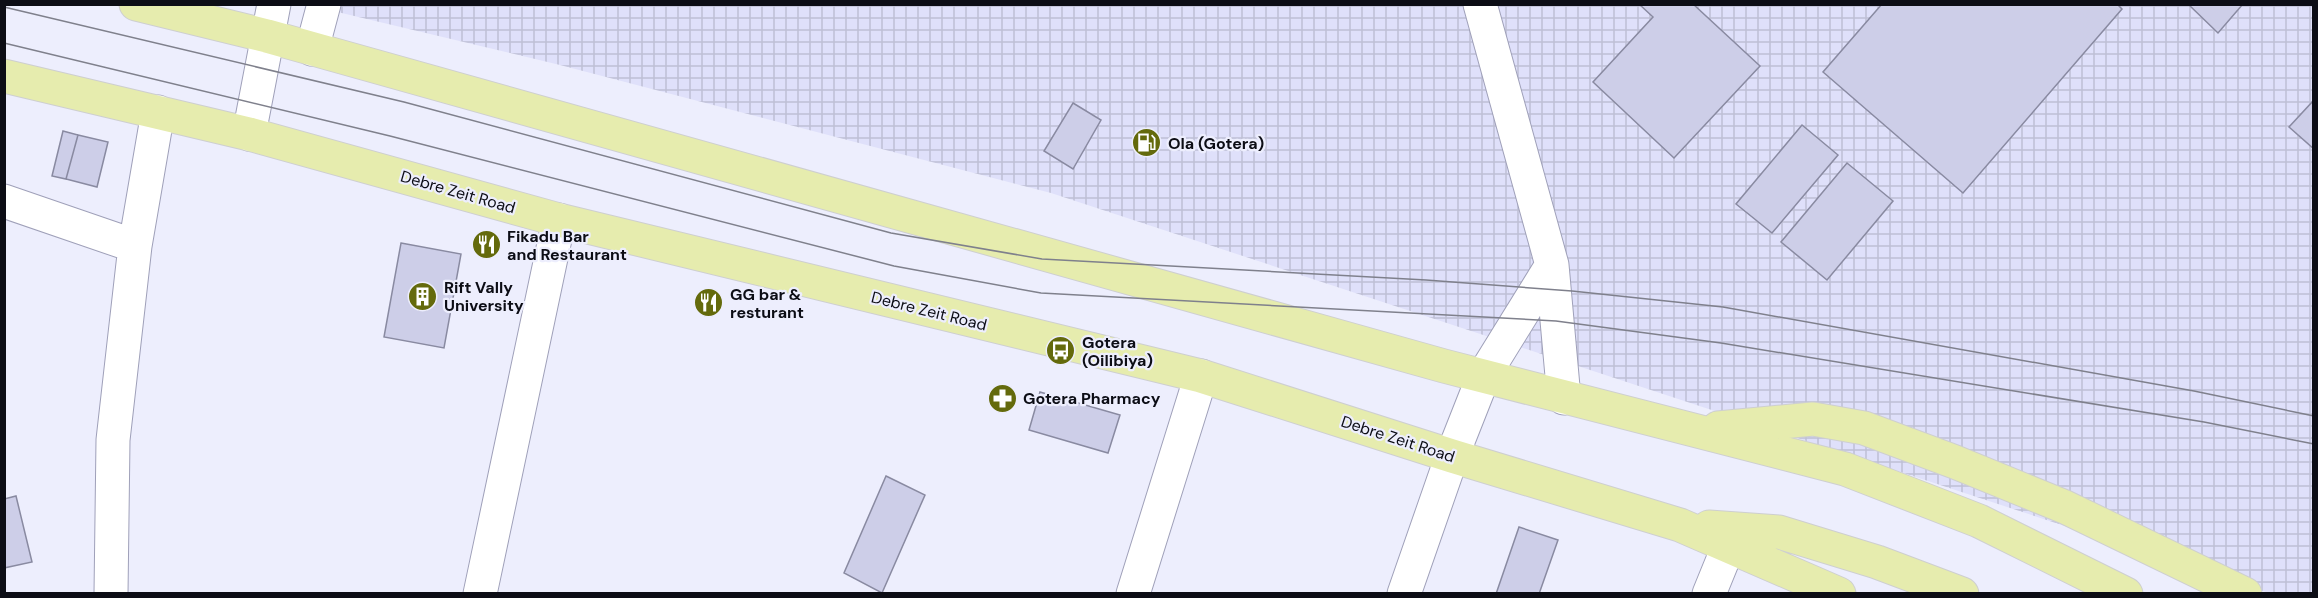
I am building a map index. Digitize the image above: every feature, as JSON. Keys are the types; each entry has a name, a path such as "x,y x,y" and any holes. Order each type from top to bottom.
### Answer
{"main road":[{"path":"136,4 267,36 1444,366 1845,469 1978,521 2126,594"},
{"name":"Debre Zeit Road","path":"4,75 249,134 559,220 1201,376 1452,456 1680,525 1839,594"},
{"path":"1695,430 1813,418 1864,428 2065,507 2245,594"},
{"path":"1680,525 1779,532 1876,562 1962,594"}],"street":[{"path":"249,134 274,4"},
{"path":"312,49 324,4"},
{"path":"1480,4 1552,265 1564,398"},
{"path":"111,594 113,440 135,246 158,112"},
{"path":"4,201 135,246"},
{"path":"480,594 559,220"},
{"path":"1404,594 1452,456 1484,375 1552,265"},
{"path":"1134,594 1201,376"},
{"path":"1709,594 1729,545"}],"shaded area":[{"path":"308,5 2313,5 2313,593 2269,593 1051,193 560,65"}],"building":[{"path":"1639,4 1693,4 1760,66 1674,158 1593,82 1653,17"},
{"path":"1882,4 2117,4 2122,9 1963,193 1823,72"},
{"path":"2188,4 2243,4 2218,33"},
{"path":"2314,100 2314,149 2289,127"},
{"path":"1073,103 1101,120 1073,169 1044,151"},
{"path":"1802,125 1838,155 1772,233 1736,204"},
{"path":"63,131 78,135 66,179 52,176"},
{"path":"78,135 108,142 97,187 66,179"},
{"path":"1847,163 1893,201 1827,280 1781,242"},
{"name":"Rift Vally University","path":"401,243 461,254 444,348 384,337"},
{"path":"1040,392 1120,415 1108,453 1029,430"},
{"path":"886,476 925,495 882,593 844,573"},
{"path":"16,496 32,562 4,568 4,499"},
{"path":"1519,527 1558,540 1539,594 1496,594"}],"tram line":[{"path":"4,7 404,102 891,233 1042,259 1426,280 1572,291 1723,307 2194,391 2314,416"},
{"path":"4,43 390,136 894,266 1041,293 1556,321 1721,343 2204,422 2314,444"}],"place":[{"name":"Ola (Gotera)","path":"1147,143"},
{"name":"Fikadu Bar and Restaurant","path":"486,245"},
{"name":"Rift Vally University","path":"423,296"},
{"name":"GG bar & resturant","path":"709,303"},
{"name":"Gotera (Oilibiya)","path":"1061,351"},
{"name":"Gotera Pharmacy","path":"1002,398"}]}
